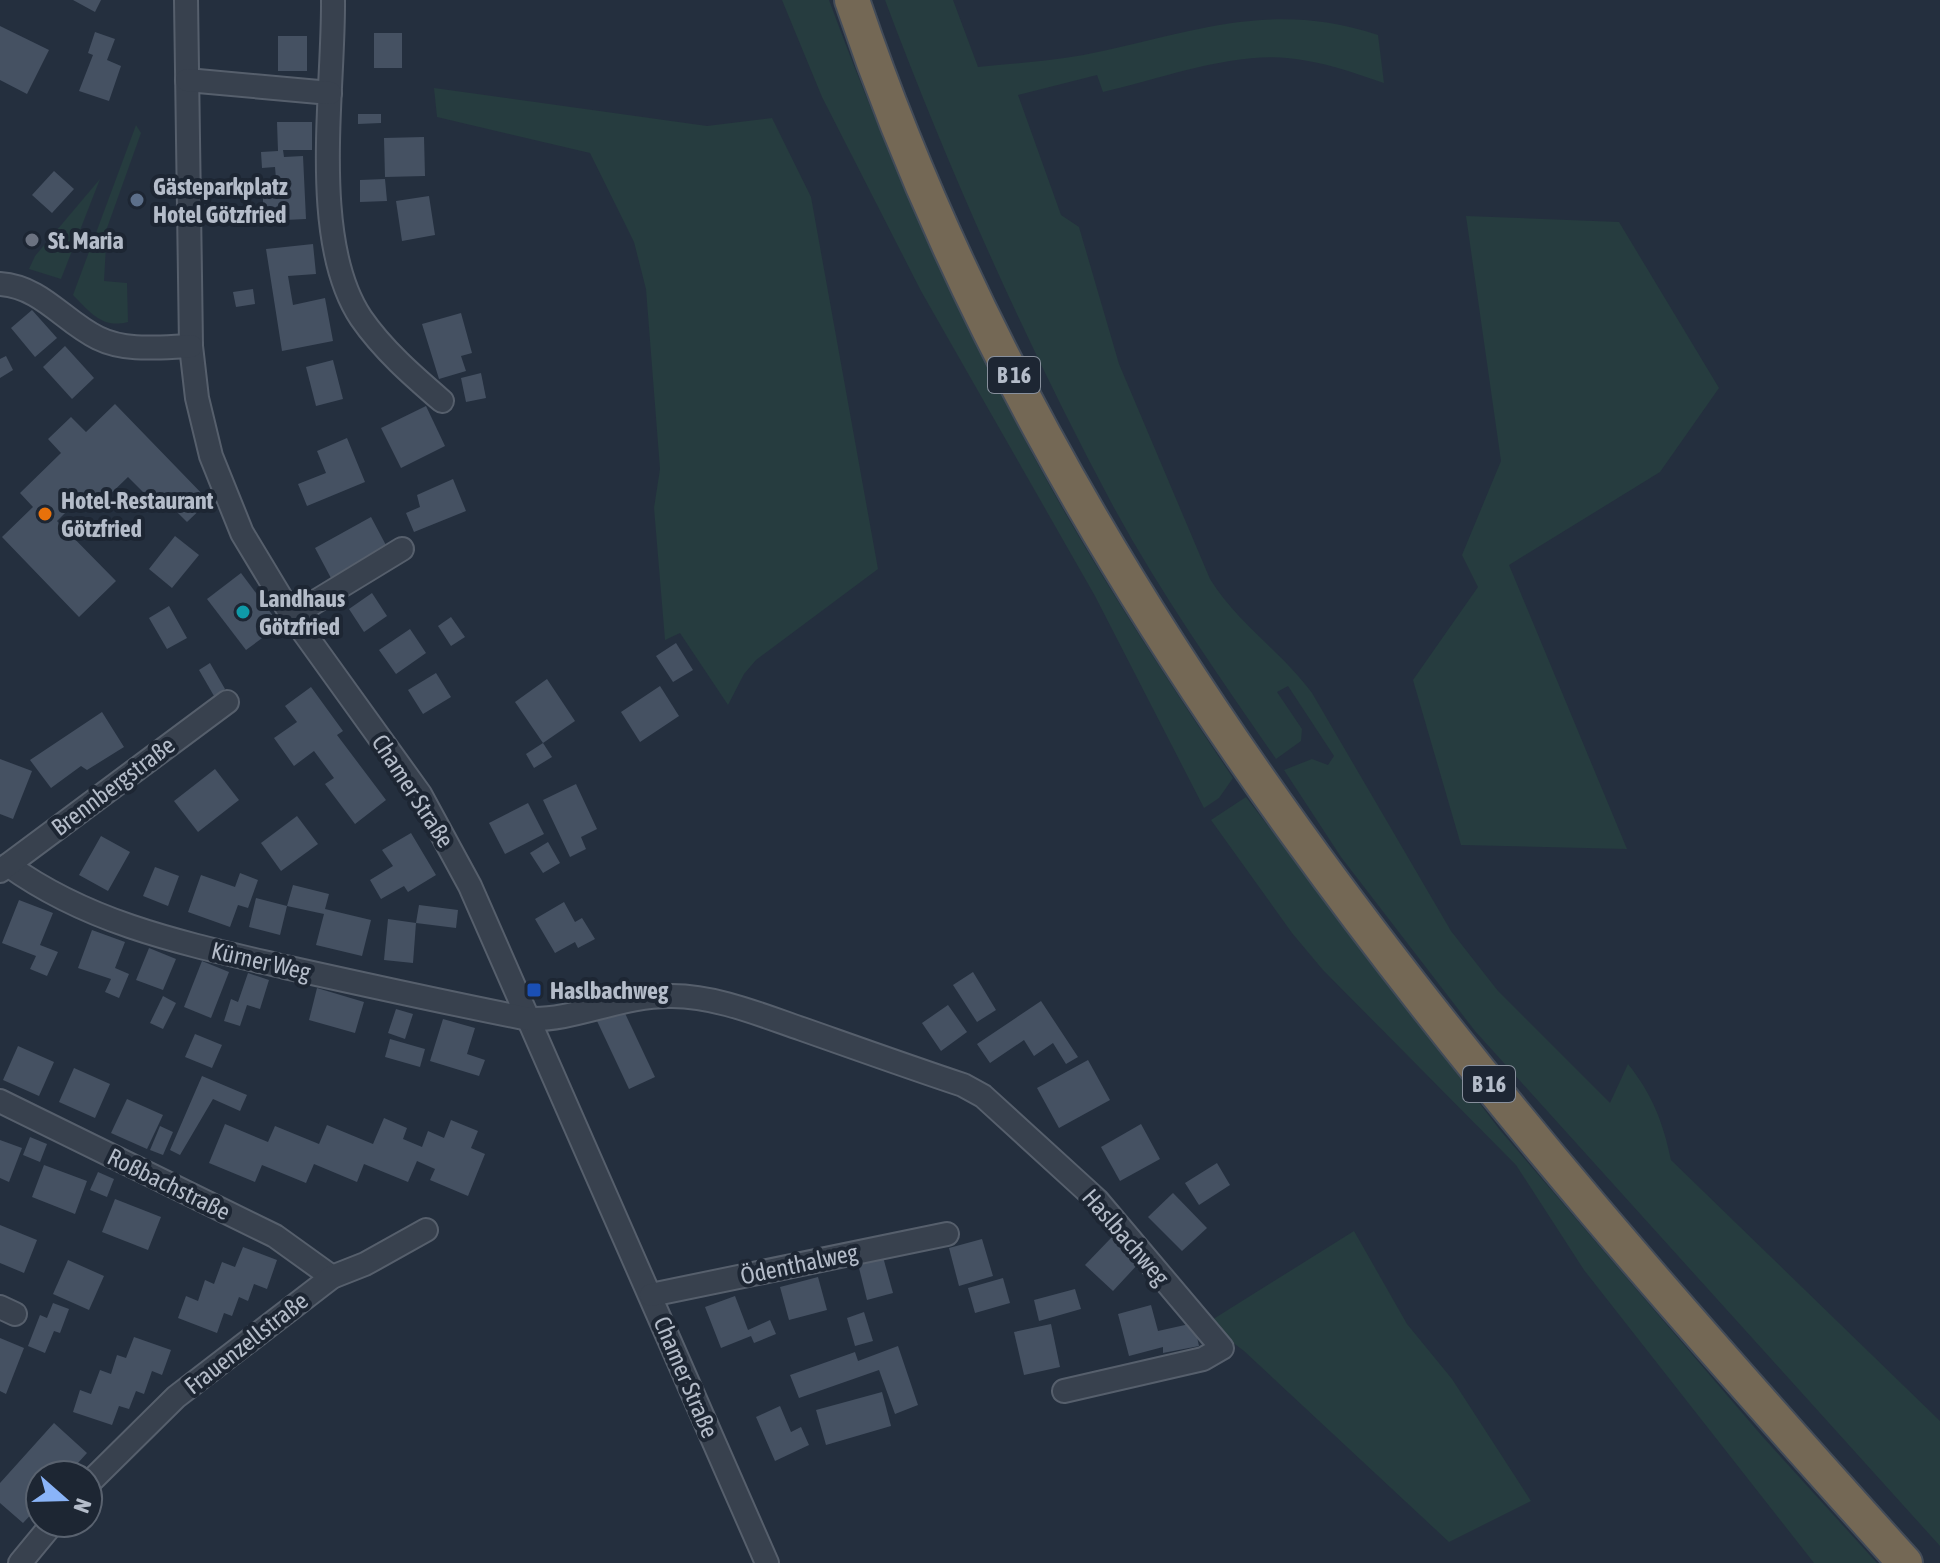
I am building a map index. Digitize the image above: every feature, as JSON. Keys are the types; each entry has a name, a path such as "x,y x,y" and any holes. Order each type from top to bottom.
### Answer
{"highway":[{"name":"B 16","path":"852,0 918,178 1000,348 1089,514 1224,725 1285,815 1447,1033 1577,1194 1905,1563"}],"street":[{"name":"Chamer Straße","path":"186,0 191,346 197,398 225,497 259,566 420,794 479,903 767,1563"},
{"path":"333,0 330,211 334,248 344,281 360,316 385,347 442,401"},
{"path":"187,80 330,93"},
{"path":"0,284 32,292 80,327 111,344 191,346"},
{"path":"292,616 402,549"},
{"name":"Brennbergstraße","path":"4,868 227,702"},
{"name":"Kürner Weg","path":"4,868 64,901 159,938 529,1019"},
{"name":"Haslbachweg","path":"529,1019 551,1020 642,997 675,996 705,1000 744,1010 963,1085 983,1096 1097,1200 1222,1348 1203,1359 1064,1391"},
{"name":"Roßbachstraße","path":"0,1101 275,1236 332,1277"},
{"name":"Frauenzellstraße","path":"104,1468 176,1397 332,1277 365,1264 426,1230"},
{"name":"Ödenthalweg","path":"651,1295 947,1234"},
{"path":"20,1563 40,1539"}],"green space":[{"path":"782,0 829,0 912,205 1007,405 1058,501 1114,595 1233,778 1219,798 1204,808 1095,596 921,291 822,97"},
{"path":"885,0 953,0 978,67 1079,56 1201,28 1269,20 1340,25 1378,35 1384,83 1312,62 1265,57 1218,63 1103,92 1097,75 1018,95 1061,215 1079,227 1119,364 1210,579 1233,610 1312,693 1451,931 1498,991 1610,1103 1628,1064 1656,1109 1671,1160 1940,1421 1940,1546 1475,1031 1341,857 1284,770 1312,759 1328,765 1334,756 1288,686 1277,692 1302,729 1301,741 1276,759 1150,570 1080,443 1019,319 962,193"},
{"path":"434,88 707,126 772,118 811,197 878,569 756,660 744,674 728,705 680,633 665,640 654,508 660,469 646,289 634,242 590,153 437,117"},
{"path":"136,125 141,133 107,228 104,281 127,283 128,322 119,324 97,318 73,295"},
{"path":"100,179 61,279 29,269 35,256"},
{"path":"1466,216 1619,222 1719,388 1660,472 1509,565 1627,849 1461,845 1413,680 1478,587 1462,555 1501,461"},
{"path":"1246,797 1500,1130 1762,1436 1877,1563 1814,1563 1584,1270 1516,1165 1323,970 1292,933 1211,820"},
{"path":"1354,1231 1407,1324 1452,1379 1531,1501 1449,1542 1244,1351 1207,1323"}],"building":[{"path":"73,0 101,0 95,12"},
{"path":"0,26 49,50 27,94 0,80"},
{"path":"95,32 115,39 107,60 121,66 109,101 79,91 93,55 88,53"},
{"path":"374,33 402,33 402,68 374,68"},
{"path":"278,36 307,36 307,71 278,71"},
{"path":"358,114 381,114 381,123 358,124"},
{"path":"277,122 312,122 312,150 283,150 284,157 303,156 306,219 264,221 262,180 276,179 275,167 262,168 261,152 278,151"},
{"path":"424,137 425,176 385,177 384,138"},
{"path":"54,171 74,189 52,213 32,195"},
{"path":"385,179 387,201 360,202 360,180"},
{"path":"429,196 435,235 402,241 396,201"},
{"path":"313,244 316,274 288,276 293,305 325,298 333,341 282,351 266,249"},
{"path":"253,289 255,304 236,307 233,292"},
{"path":"32,310 57,338 35,357 11,328"},
{"path":"461,313 472,353 461,356 466,371 439,379 422,324"},
{"path":"65,346 94,378 72,399 43,367"},
{"path":"6,356 13,370 0,378 0,359"},
{"path":"333,360 343,399 316,406 306,367"},
{"path":"481,373 486,398 466,402 461,378"},
{"name":"Hotel-Restaurant Götzfried","path":"115,404 209,501 187,522 158,493 151,500 128,477 100,504 87,491 57,521 116,581 79,617 2,537 33,507 20,493 61,453 48,439 71,417 86,432"},
{"path":"426,406 445,446 401,468 381,428"},
{"path":"347,438 365,482 307,506 298,484 326,473 317,451"},
{"path":"453,479 466,511 414,532 406,513 420,507 417,495"},
{"path":"371,517 388,549 332,580 315,548"},
{"path":"175,536 199,555 172,588 149,569"},
{"name":"Landhaus Götzfried","path":"241,573 280,625 246,650 207,599"},
{"path":"372,593 387,616 364,632 349,609"},
{"path":"169,606 187,638 167,649 149,618"},
{"path":"451,617 465,637 451,646 438,626"},
{"path":"410,629 426,653 396,674 379,650"},
{"path":"676,643 693,670 673,682 656,656"},
{"path":"210,663 225,689 214,696 199,670"},
{"path":"436,673 451,697 423,714 408,690"},
{"path":"547,679 575,721 543,743 515,702"},
{"path":"660,686 679,716 640,742 621,712"},
{"path":"311,687 343,731 337,735 386,800 355,824 325,784 334,778 314,751 294,766 274,738 297,722 285,706"},
{"path":"102,712 124,747 87,770 81,766 51,788 30,760"},
{"path":"543,743 552,757 534,768 526,754"},
{"path":"0,759 32,771 13,819 0,814"},
{"path":"215,769 239,800 198,832 174,801"},
{"path":"576,784 597,829 581,837 586,849 570,857 543,800"},
{"path":"528,803 544,834 505,854 489,823"},
{"path":"297,816 318,844 281,871 261,843"},
{"path":"411,833 436,875 408,892 404,886 381,899 370,880 393,866 382,850"},
{"path":"101,836 130,852 108,891 79,875"},
{"path":"548,842 560,863 543,873 530,853"},
{"path":"155,867 179,876 168,906 143,896"},
{"path":"240,873 258,880 248,908 238,905 230,927 188,912 201,875 235,887"},
{"path":"293,885 329,894 325,909 371,920 362,956 316,945 324,914 287,906"},
{"path":"256,898 287,906 280,935 249,927"},
{"path":"19,900 53,913 40,945 58,952 47,976 30,969 36,956 2,943"},
{"path":"564,902 575,922 582,918 595,939 578,948 575,942 555,953 535,919"},
{"path":"419,905 458,910 456,928 416,923"},
{"path":"388,919 416,923 413,963 384,960"},
{"path":"92,930 125,942 115,968 129,974 119,998 105,992 111,979 78,968"},
{"path":"149,948 176,959 163,990 136,980"},
{"path":"202,961 229,972 211,1018 184,1007"},
{"path":"973,972 996,1010 977,1022 953,985"},
{"path":"248,973 269,980 260,1009 247,1005 240,1026 224,1021 231,999 238,1002"},
{"path":"317,988 364,1002 355,1033 309,1020"},
{"path":"163,996 176,1003 163,1029 150,1023"},
{"path":"1041,1001 1078,1057 1066,1064 1053,1043 1034,1056 1024,1040 990,1063 977,1044"},
{"path":"948,1005 967,1032 941,1051 922,1023"},
{"path":"396,1009 413,1014 405,1039 388,1033"},
{"path":"623,1009 655,1077 629,1089 597,1021"},
{"path":"443,1019 475,1028 467,1054 485,1060 479,1076 430,1061"},
{"path":"195,1034 222,1045 212,1068 185,1057"},
{"path":"390,1039 425,1049 420,1067 385,1057"},
{"path":"18,1046 54,1062 39,1096 3,1080"},
{"path":"1088,1060 1110,1100 1059,1128 1037,1088"},
{"path":"74,1068 110,1084 95,1118 59,1102"},
{"path":"202,1076 247,1095 240,1111 213,1099 180,1155 170,1150"},
{"path":"127,1099 163,1115 147,1149 111,1133"},
{"path":"384,1118 407,1128 403,1139 422,1147 428,1131 444,1138 451,1120 478,1131 471,1148 485,1154 468,1196 430,1180 435,1169 417,1161 408,1182 364,1164 357,1182 314,1164 306,1183 262,1165 255,1182 209,1163 225,1124 268,1142 275,1126 319,1144 327,1125 373,1144"},
{"path":"1141,1124 1160,1159 1120,1181 1101,1147"},
{"path":"160,1126 173,1132 163,1155 150,1150"},
{"path":"30,1137 47,1144 40,1162 23,1155"},
{"path":"0,1140 22,1148 9,1182 0,1178"},
{"path":"1217,1163 1230,1185 1199,1205 1185,1183"},
{"path":"44,1165 87,1181 75,1214 32,1197"},
{"path":"98,1172 114,1179 107,1197 90,1190"},
{"path":"1173,1193 1207,1228 1182,1251 1148,1217"},
{"path":"115,1199 161,1217 148,1250 102,1232"},
{"path":"0,1225 37,1240 24,1273 0,1263"},
{"path":"1112,1237 1139,1263 1113,1291 1085,1265"},
{"path":"982,1239 993,1276 959,1286 949,1248"},
{"path":"243,1247 277,1260 267,1289 254,1284 248,1301 239,1297 232,1316 224,1313 217,1333 178,1318 186,1296 198,1301 205,1280 214,1284 222,1262 235,1267"},
{"path":"883,1257 893,1293 867,1300 858,1264"},
{"path":"68,1260 104,1276 89,1310 53,1294"},
{"path":"818,1277 827,1310 789,1320 780,1287"},
{"path":"1003,1278 1010,1303 975,1313 968,1288"},
{"path":"1075,1289 1081,1309 1039,1321 1034,1300"},
{"path":"735,1296 748,1330 770,1320 776,1334 754,1343 751,1336 721,1348 705,1307"},
{"path":"53,1303 69,1309 60,1333 54,1331 45,1353 28,1346 40,1315 47,1318"},
{"path":"1151,1305 1158,1331 1194,1323 1199,1346 1163,1353 1163,1347 1129,1356 1118,1314"},
{"path":"864,1312 873,1341 855,1346 847,1318"},
{"path":"1051,1324 1060,1367 1024,1375 1014,1332"},
{"path":"134,1337 171,1350 162,1375 152,1371 144,1394 136,1391 129,1409 119,1406 112,1425 73,1412 80,1390 91,1394 100,1370 111,1374 117,1355 126,1358"},
{"path":"0,1338 24,1348 6,1394 0,1391"},
{"path":"898,1346 918,1405 895,1414 879,1370 799,1398 790,1375 855,1352 858,1361"},
{"path":"882,1392 891,1426 826,1445 816,1410"},
{"path":"780,1406 791,1432 801,1427 809,1445 775,1461 756,1417"},
{"path":"54,1423 87,1453 82,1459 24,1459 23,1523 0,1503 0,1483"}],"place":[{"name":"Gästeparkplatz Hotel Götzfried","path":"137,200"},
{"name":"St. Maria","path":"32,240"},
{"name":"Hotel-Restaurant Götzfried","path":"45,514"},
{"name":"Landhaus Götzfried","path":"243,612"},
{"name":"Haslbachweg","path":"534,990"}]}
